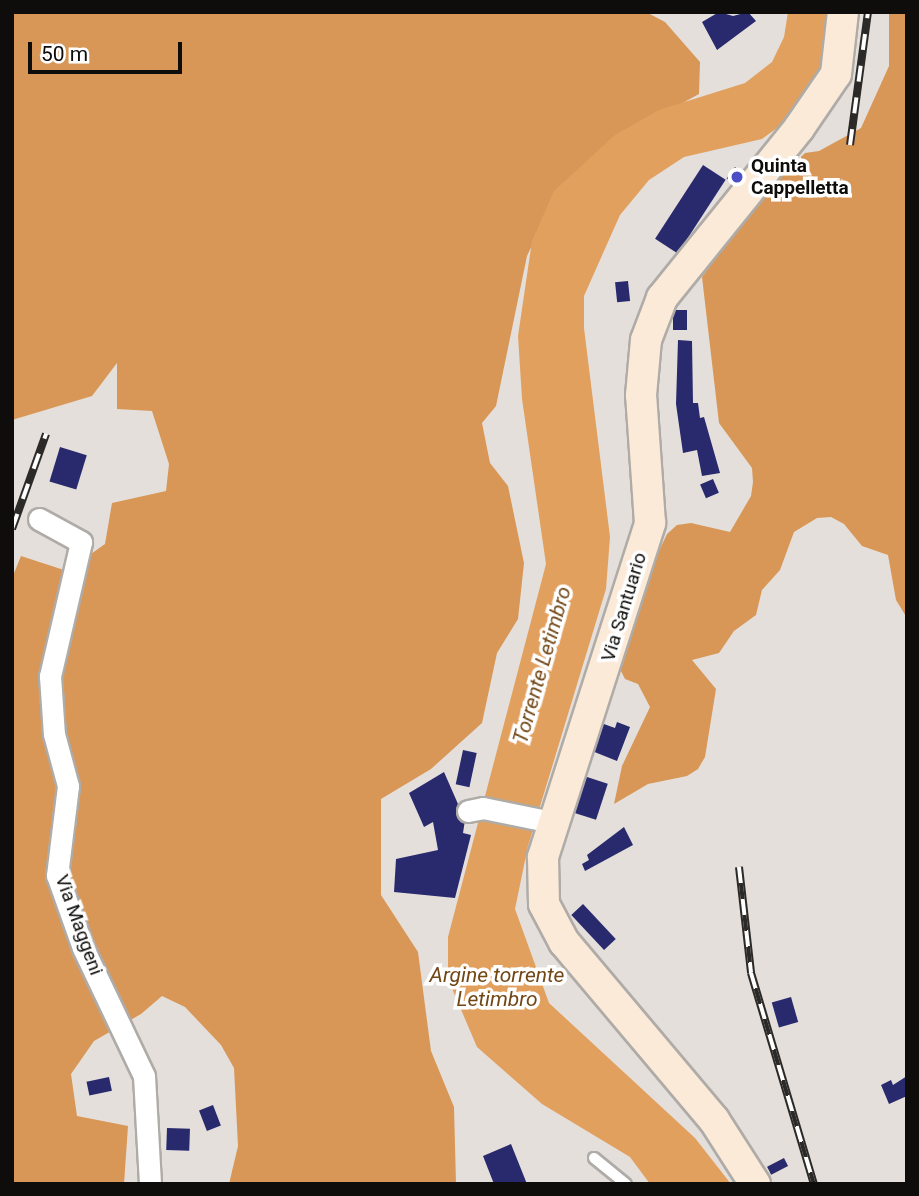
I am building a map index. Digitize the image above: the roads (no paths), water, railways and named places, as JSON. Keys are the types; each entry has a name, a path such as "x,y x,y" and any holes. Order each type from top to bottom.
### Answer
{"main road":[{"name":"Via Santuario","path":"755,1184 714,1120 564,942 541,886 546,821 620,628 650,523 641,395 646,340 662,298 799,128 836,74 843,12"}],"street":[{"name":"Via Maggeni","path":"39,519 81,542 50,676 54,734 68,786 57,875 83,948 144,1076 150,1184"},
{"path":"475,810 546,821"}],"lane":[{"path":"594,1158 626,1184"}],"water":[{"name":"Argine torrente Letimbro","path":"788,12 830,12 826,63 785,122 762,139 684,157 649,180 620,215 584,296 584,328 610,537 606,589 528,846 515,909 549,1003 695,1138 731,1184 650,1184 630,1157 542,1104 477,1047 448,979 448,937 546,564 522,399 518,336 532,241 554,191 615,135 659,110 745,83 772,62 784,37"}],"railway":[{"path":"850,145 868,12"},
{"path":"12,529 46,434"},
{"path":"739,867 751,973 814,1184"}],"place":[{"name":"Quinta Cappelletta","path":"737,177"}],"water label":[{"name":"Torrente Letimbro","path":"542,665"}]}
